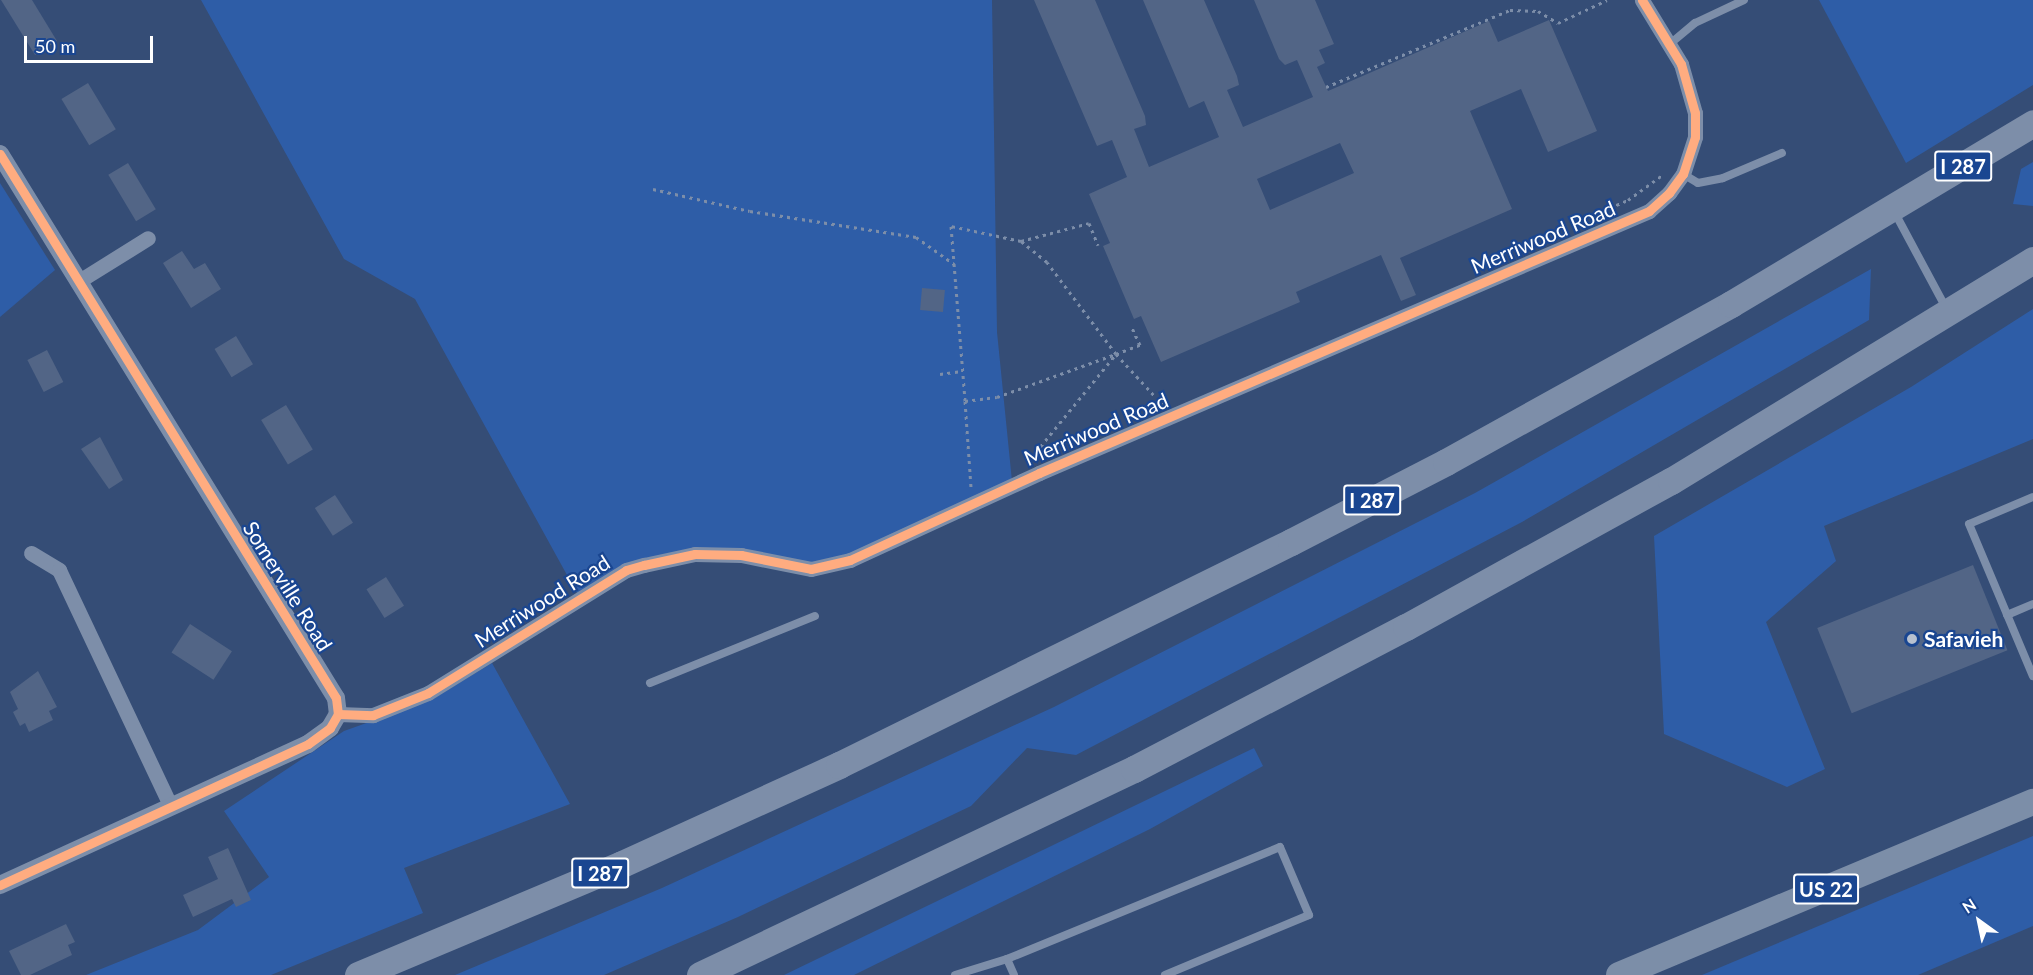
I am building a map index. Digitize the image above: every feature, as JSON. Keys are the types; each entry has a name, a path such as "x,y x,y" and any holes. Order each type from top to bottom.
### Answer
{"highway":[{"name":"I 287","path":"358,975 622,864 839,765 1078,648 1446,462 1893,209 2033,123"},
{"path":"700,975 908,879 1277,695 1671,481 2033,260"},
{"name":"US 22","path":"1619,975 2033,802"}],"street":[{"name":"Merriwood Road","path":"338,714 373,715 428,693 626,570 695,554 741,555 786,567 811,569 850,560 972,496 1649,211 1669,193 1683,174 1695,137 1695,113 1690,88 1671,43 1642,0"},
{"name":"Somerville Road","path":"0,154 336,698 338,714"},
{"path":"79,281 148,238"},
{"path":"31,553 59,570 171,807"},
{"path":"0,885 308,744 330,728 338,714"}],"lane":[{"path":"1671,43 1695,23 1743,0"},
{"path":"1683,174 1698,183 1723,178 1782,153"},
{"path":"1893,209 1949,313"},
{"path":"2033,497 1970,524 2033,676"},
{"path":"2007,615 2033,604"},
{"path":"650,683 815,616"},
{"path":"955,975 980,964 1007,959 1280,847 1309,915 1165,975"},
{"path":"1007,959 1014,975"}],"path":[{"path":"1326,87 1510,10 1538,11 1558,23 1607,0"},
{"path":"1574,224 1628,200 1645,189 1666,167"},
{"path":"654,189 750,211 916,237 954,264"},
{"path":"1021,241 1089,223 1098,245"},
{"path":"972,496 951,226 1021,241 1047,262 1116,354 1163,405"},
{"path":"964,401 997,397 1140,345 1131,326"},
{"path":"1035,461 1024,466 1116,354"},
{"path":"940,374 962,370"},
{"path":"1152,410 1173,401"},
{"path":"972,496 982,484"}],"shaded area":[{"path":"201,0 992,0 997,332 1013,491 826,569 670,556 578,595 415,299 344,259"},
{"path":"1819,0 2033,0 2033,85 1906,163"},
{"path":"2033,162 2033,206 2013,204 2021,169"},
{"path":"0,183 55,270 0,317"},
{"path":"1871,269 1869,320 1522,522 1076,755 1027,748 971,806 738,917 604,975 455,975 662,888 1054,707 1475,493"},
{"path":"2033,309 2033,439 1824,526 1836,561 1766,622 1825,769 1787,787 1664,734 1654,536 1911,387"},
{"path":"492,663 570,804 404,868 423,913 271,975 86,975 198,930 269,877 224,811 344,731 431,700"},
{"path":"1254,748 1263,766 1150,829 854,975 784,975"},
{"path":"2033,836 2033,926 1918,975 1702,975"}],"building":[{"path":"1,0 32,0 57,41 35,55"},
{"path":"1034,0 1095,0 1145,116 1146,125 1134,129 1149,167 1219,137 1204,101 1189,108 1143,0 1204,0 1237,76 1239,85 1227,90 1243,127 1313,97 1297,60 1285,65 1279,59 1254,0 1315,0 1334,44 1319,50 1325,63 1317,67 1328,91 1489,21 1498,42 1549,20 1597,131 1548,152 1521,89 1470,111 1512,209 1400,258 1416,295 1401,301 1381,255 1296,292 1300,302 1161,362 1141,316 1134,319 1103,246 1110,243 1089,194 1127,177 1112,140 1097,146","holes":["1340,143 1354,173 1270,210 1257,179"]},
{"path":"88,83 116,129 89,145 61,99"},
{"path":"128,163 156,209 136,221 108,175"},
{"path":"182,251 194,269 205,263 221,289 191,308 163,263"},
{"path":"922,288 945,290 943,312 920,310"},
{"path":"236,336 253,364 232,377 215,349"},
{"path":"47,350 63,382 44,392 27,360"},
{"path":"286,405 313,450 288,465 261,420"},
{"path":"100,437 123,480 109,489 81,449"},
{"path":"335,495 353,523 333,536 315,508"},
{"name":"Safavieh","path":"1973,565 2007,650 1852,713 1817,628"},
{"path":"386,577 404,606 385,618 366,589"},
{"path":"190,624 232,651 213,680 171,653"},
{"path":"38,671 57,707 49,711 53,720 29,732 25,723 20,726 13,712 18,709 10,692"},
{"path":"228,848 251,900 236,907 232,899 193,917 183,895 218,879 208,857"},
{"path":"66,924 75,942 68,945 72,955 30,975 21,975 9,951"}],"cycle path":[{"path":"338,714 373,715 428,693 626,570 695,554 741,555 811,569 850,560 1039,473 1649,211 1669,193 1683,174 1695,137 1695,113 1681,64 1642,0"},
{"path":"0,154 336,698 338,714 330,728 308,744 0,885"}],"place":[{"name":"Safavieh","path":"1912,639"}]}
